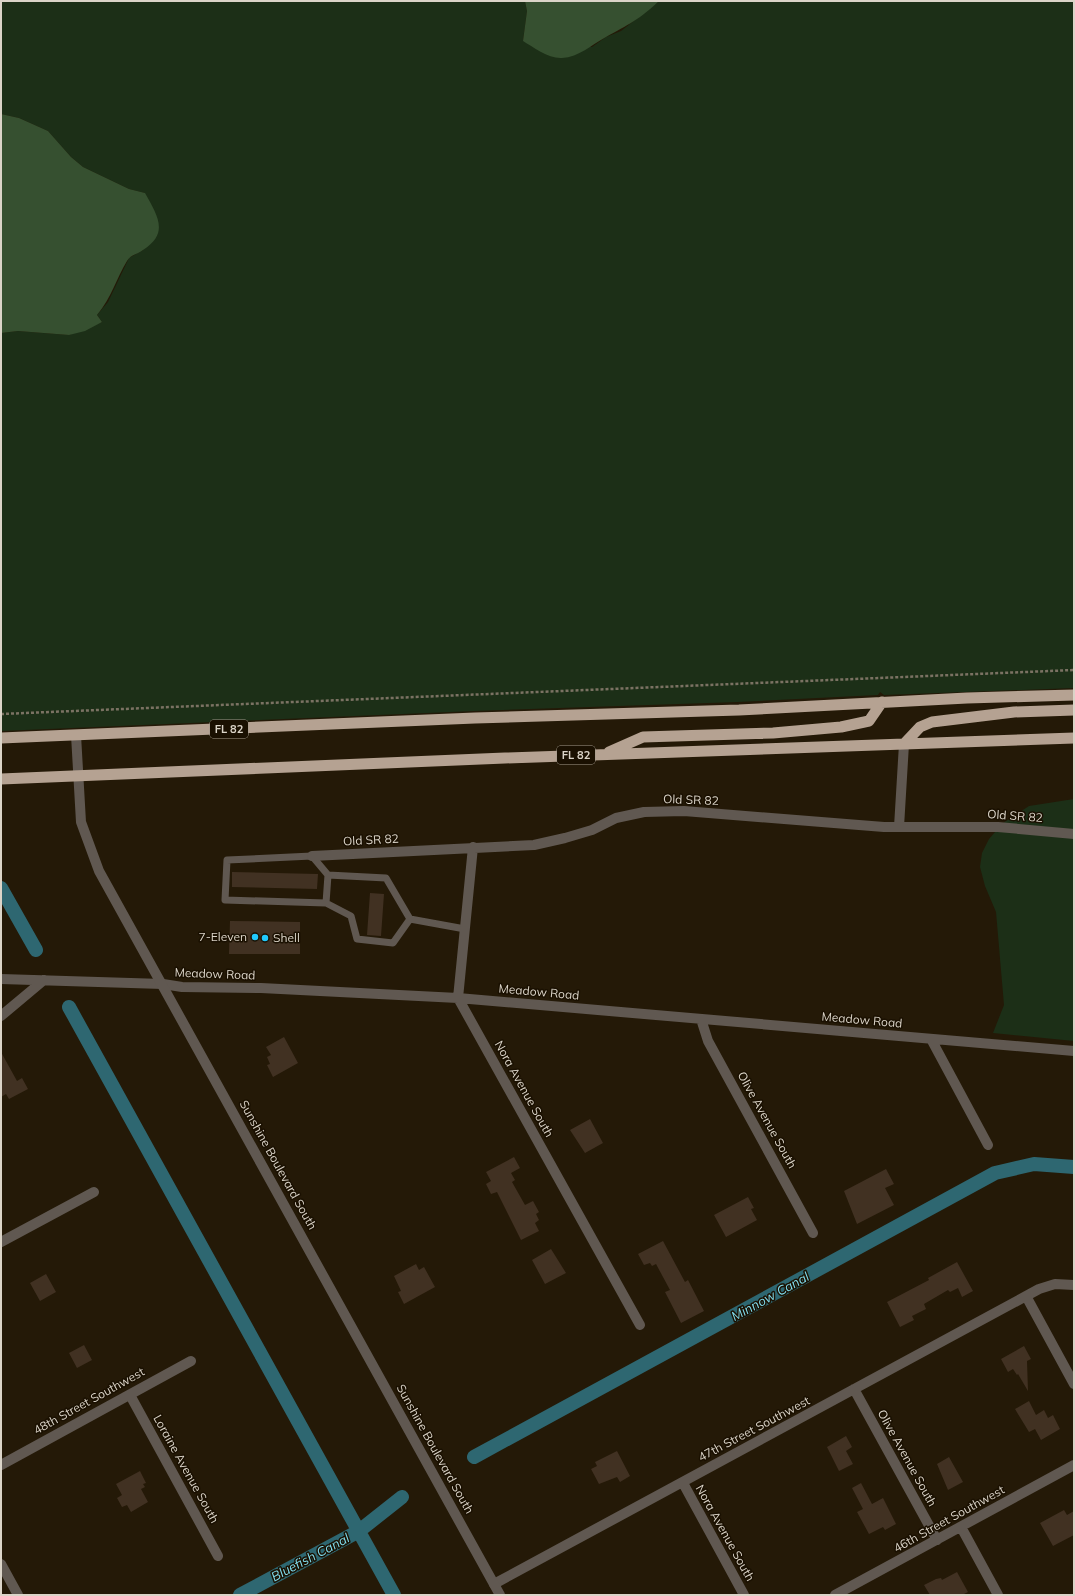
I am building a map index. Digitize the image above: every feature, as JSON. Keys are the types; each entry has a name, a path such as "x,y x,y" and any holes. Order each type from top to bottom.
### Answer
{"highway":[{"name":"FL 82","path":"1,738 475,718 739,710 882,702 1074,695"},
{"path":"603,754 643,737 774,733 841,727 869,721 882,702"},
{"path":"904,744 920,727 932,722 1014,712 1074,710"},
{"name":"FL 82","path":"1,780 603,754 1074,738"}],"street":[{"name":"Sunshine Boulevard South","path":"76,735 81,822 99,871 500,1595"},
{"path":"899,827 904,744"},
{"name":"Old SR 82","path":"312,856 534,845 592,830 616,818 644,812 684,811 899,827 998,827 1074,834"},
{"path":"458,998 473,847"},
{"name":"Meadow Road","path":"1,979 162,984 182,987 291,990 458,998 1074,1051"},
{"path":"1,1016 44,980"},
{"name":"Nora Avenue South","path":"458,998 640,1325"},
{"name":"Olive Avenue South","path":"701,1019 708,1041 813,1233"},
{"path":"931,1039 988,1145"},
{"path":"1,1242 94,1192"},
{"name":"47th Street Southwest","path":"494,1584 1039,1289 1055,1284 1074,1285"},
{"path":"1026,1296 1074,1384"},
{"name":"48th Street Southwest","path":"1,1465 191,1361"},
{"name":"Olive Avenue South","path":"854,1390 937,1540"},
{"name":"Loraine Avenue South","path":"130,1395 218,1556"},
{"name":"46th Street Southwest","path":"835,1595 1074,1465"},
{"name":"Nora Avenue South","path":"683,1483 744,1595"},
{"path":"961,1527 998,1595"},
{"path":"1,1564 18,1595"}],"lane":[{"path":"326,903 328,875 312,856 227,860 225,900 326,903 351,916 356,939 393,943 410,920"},
{"path":"328,875 386,878 410,920"},
{"path":"410,920 465,929"}],"path":[{"path":"1,714 1074,670"}],"green space":[{"path":"1,1 525,1 527,11 523,41 592,47 606,37 621,31 659,1 1074,1 1074,688 884,695 880,692 878,695 738,702 474,711 1,731 1,333 18,331 69,335 102,322 97,315 108,302 129,258 143,250 145,193 129,189 83,167 71,157 48,131 19,118 1,114"},
{"path":"525,1 659,1 640,17 579,53 568,57 557,58 547,55 523,41 527,11"},
{"path":"1,114 19,118 48,131 71,157 83,167 129,189 145,193 157,216 159,230 156,237 151,244 128,259 110,295 97,315 102,322 85,331 69,335 18,331 1,333"},
{"path":"1074,799 1074,1041 993,1033 1004,1005 996,912 985,886 980,867 982,853 989,839 1003,823 1029,806"}],"building":[{"path":"232,872 318,874 317,889 232,887"},
{"path":"370,893 384,894 381,936 367,935"},
{"name":"Shell","path":"230,921 300,922 300,954 229,954"},
{"path":"284,1037 298,1063 273,1077 267,1065 270,1064 267,1057 271,1055 266,1047"},
{"path":"1,1052 17,1081 22,1078 28,1089 9,1099 6,1094 1,1097"},
{"path":"590,1119 603,1143 585,1153 570,1130"},
{"path":"514,1157 520,1168 511,1173 515,1180 512,1182 525,1205 533,1201 539,1212 536,1214 539,1220 535,1223 539,1231 521,1240 497,1192 491,1194 486,1184 491,1181 486,1172"},
{"path":"886,1169 894,1184 885,1188 894,1205 857,1224 844,1191"},
{"path":"748,1197 754,1208 751,1209 757,1220 726,1237 714,1215"},
{"path":"663,1241 685,1282 688,1280 704,1311 681,1323 665,1292 670,1290 656,1264 652,1266 650,1263 644,1265 638,1254"},
{"path":"551,1249 566,1273 545,1284 532,1260"},
{"path":"957,1262 973,1291 962,1297 958,1288 950,1292 948,1290 924,1304 926,1309 912,1316 914,1320 900,1327 887,1302 929,1280 928,1278"},
{"path":"416,1264 419,1270 424,1267 435,1287 404,1304 398,1292 401,1291 394,1276"},
{"path":"46,1274 56,1292 40,1301 30,1283"},
{"path":"84,1345 92,1360 77,1368 69,1353"},
{"path":"1024,1346 1031,1359 1027,1361 1028,1391 1018,1374 1017,1375 1013,1369 1008,1372 1001,1359"},
{"path":"1029,1401 1036,1415 1044,1410 1048,1418 1053,1415 1060,1429 1041,1440 1035,1429 1029,1432 1015,1409"},
{"path":"846,1436 852,1447 846,1451 853,1464 839,1471 827,1447"},
{"path":"617,1451 630,1476 620,1482 617,1477 599,1484 591,1469 597,1466 595,1462"},
{"path":"949,1457 963,1482 948,1490 937,1464"},
{"path":"140,1471 146,1483 143,1484 145,1487 141,1489 148,1502 131,1512 127,1505 122,1507 117,1498 122,1495 116,1484"},
{"path":"861,1483 872,1504 883,1498 896,1524 885,1530 883,1527 869,1534 857,1512 863,1509 852,1488"},
{"path":"1064,1510 1067,1515 1074,1511 1074,1535 1053,1546 1040,1523"},
{"path":"957,1572 968,1592 962,1595 930,1595 924,1585 936,1579 941,1578 942,1580"}],"waterway":[{"path":"1,888 36,950"},
{"path":"69,1007 394,1595"},
{"name":"Minnow Canal","path":"474,1457 995,1173 1034,1164 1074,1167"},
{"name":"Bluefish Canal","path":"240,1595 359,1531 402,1497"}],"place":[{"name":"7-Eleven","path":"255,937"},
{"name":"Shell","path":"265,938"}]}
